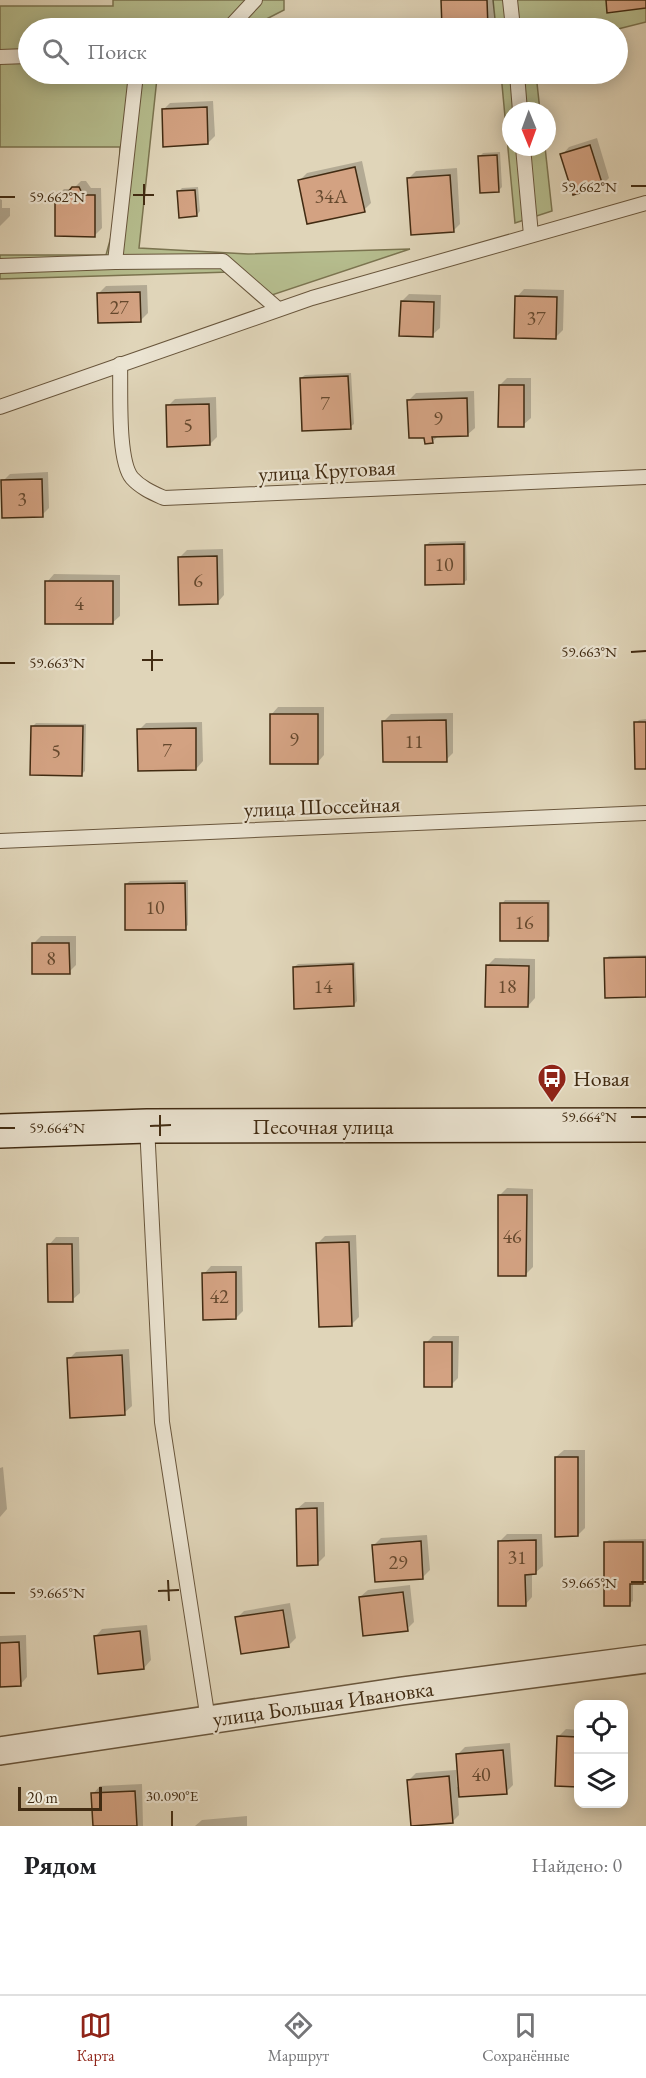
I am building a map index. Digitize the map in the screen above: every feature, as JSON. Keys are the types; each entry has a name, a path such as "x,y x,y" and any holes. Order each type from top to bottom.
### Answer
{"street":[{"name":"Песочная улица","path":"0,1131 147,1126 646,1125"},
{"name":"улица Большая Ивановка","path":"0,1750 402,1691 646,1659"}],"lane":[{"path":"238,18 255,0"},
{"path":"510,0 512,18"},
{"path":"0,57 18,56"},
{"path":"116,262 135,84"},
{"path":"518,84 519,102"},
{"path":"524,156 531,235"},
{"path":"0,407 312,298 646,203"},
{"path":"0,266 223,261 278,309"},
{"name":"улица Круговая","path":"120,364 122,454 131,477 145,489 164,498 646,477"},
{"name":"улица Шоссейная","path":"0,840 646,813"},
{"path":"147,1126 162,1422 208,1720"}],"green space":[{"path":"113,0 284,0 284,10 268,18 18,18 18,84 156,84 139,248 248,254 410,249 257,300 231,272 0,279 0,255 106,255 117,215 120,147 0,147 0,6 113,6"},
{"path":"493,0 646,0 646,22 628,26 628,18 495,18"},
{"path":"502,84 537,84 539,102 504,102"},
{"path":"509,156 546,156 552,211 515,223"}],"building":[{"path":"441,0 487,0 488,18 442,18"},
{"path":"606,0 646,0 646,8 607,13"},
{"path":"207,107 208,144 163,147 162,109"},
{"path":"590,145 603,186 573,195 560,154"},
{"path":"497,155 499,192 480,193 478,156"},
{"path":"355,167 365,212 307,224 298,180"},
{"path":"450,175 454,232 411,235 407,178"},
{"path":"72,187 79,187 83,195 95,195 95,237 55,236 55,196 68,195"},
{"path":"195,190 197,216 179,218 177,191"},
{"path":"140,292 141,322 98,323 97,293"},
{"path":"515,296 557,297 556,339 514,338"},
{"path":"401,301 434,302 433,337 399,336"},
{"path":"348,376 351,429 302,431 300,378"},
{"path":"499,385 524,385 524,427 498,427"},
{"path":"467,398 468,436 432,437 433,443 425,444 424,438 409,438 407,400"},
{"path":"209,404 210,445 167,447 166,405"},
{"path":"42,479 43,517 2,518 1,480"},
{"path":"464,544 464,584 425,585 425,545"},
{"path":"217,556 218,604 179,605 178,557"},
{"path":"45,581 113,581 113,624 45,624"},
{"path":"270,714 318,714 318,764 270,764"},
{"path":"446,720 447,762 383,762 382,721"},
{"path":"634,722 646,722 646,769 635,769"},
{"path":"31,726 83,726 82,776 30,775"},
{"path":"196,728 196,770 138,771 137,729"},
{"path":"185,883 186,930 125,930 125,884"},
{"path":"500,903 548,903 548,941 500,941"},
{"path":"32,943 69,943 70,974 32,974"},
{"path":"646,957 646,997 605,998 604,958"},
{"path":"353,964 354,1006 294,1009 293,967"},
{"path":"486,965 529,966 528,1007 485,1007"},
{"path":"498,1195 527,1195 526,1276 498,1276"},
{"path":"349,1242 352,1326 319,1327 316,1243"},
{"path":"47,1244 72,1244 73,1302 48,1302"},
{"path":"236,1272 236,1319 203,1320 202,1273"},
{"path":"424,1342 452,1342 452,1387 424,1387"},
{"path":"122,1355 125,1415 70,1418 67,1358"},
{"path":"555,1457 578,1457 578,1536 555,1537"},
{"path":"317,1508 318,1565 297,1566 296,1509"},
{"path":"536,1540 536,1574 525,1575 526,1606 498,1606 498,1541"},
{"path":"421,1541 423,1579 375,1582 372,1545"},
{"path":"604,1542 643,1542 643,1584 630,1584 630,1606 604,1606"},
{"path":"403,1592 408,1631 363,1636 359,1597"},
{"path":"283,1610 289,1647 241,1654 235,1617"},
{"path":"140,1631 144,1669 98,1674 94,1636"},
{"path":"19,1642 21,1686 0,1687 0,1643"},
{"path":"557,1736 574,1737 574,1787 555,1786"},
{"path":"503,1750 507,1794 459,1797 456,1754"},
{"path":"449,1776 453,1823 411,1826 407,1780"},
{"path":"135,1791 137,1826 93,1826 91,1793"}],"place":[{"name":"Новая","path":"552,1104"}]}
